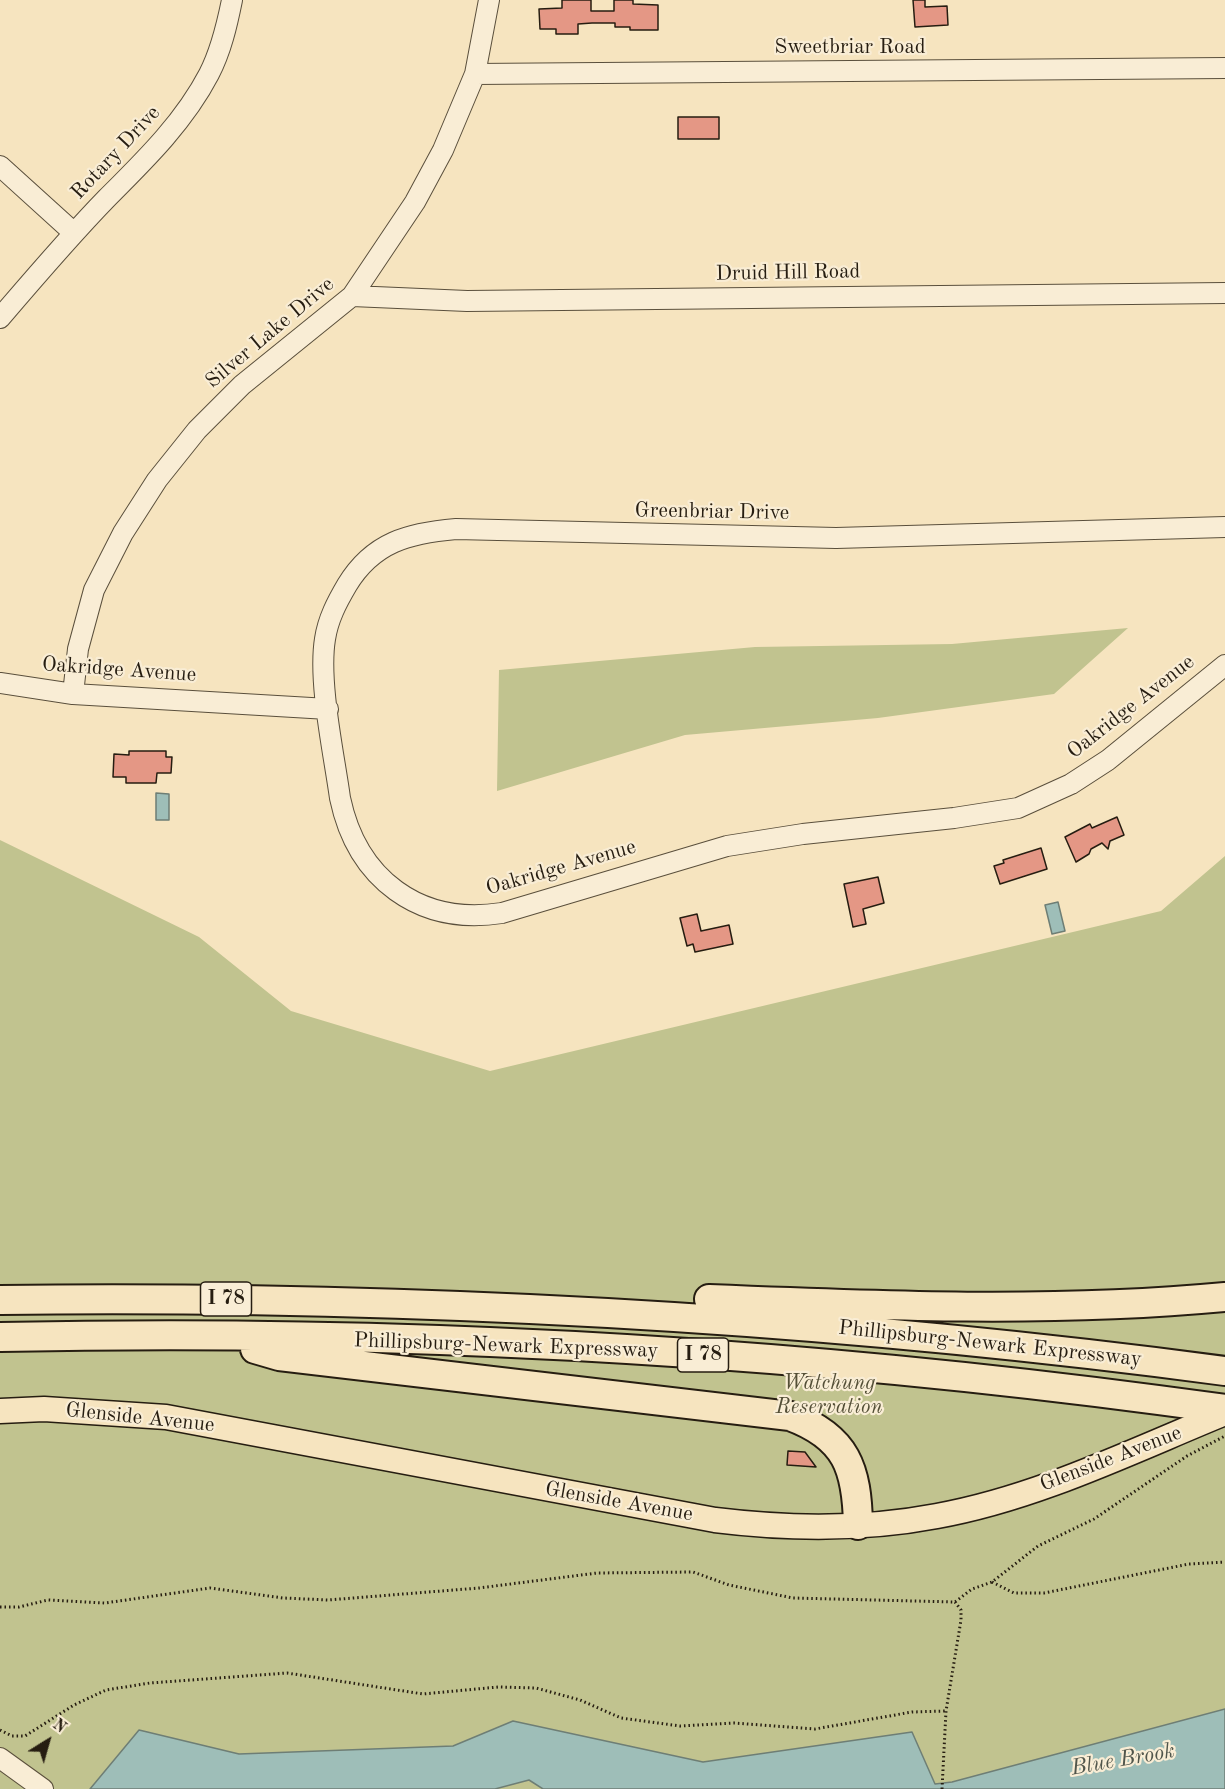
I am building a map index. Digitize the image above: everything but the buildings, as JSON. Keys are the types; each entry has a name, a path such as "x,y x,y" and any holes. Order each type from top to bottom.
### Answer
{"highway":[{"path":"605,1311 637,1296 988,1309 1118,1305 1225,1297"},
{"name":"Phillipsburg-Newark Expressway","path":"0,1300 188,1298 605,1311 849,1328 1078,1352 1225,1371"},
{"name":"Phillipsburg-Newark Expressway","path":"0,1337 216,1337 490,1343 662,1352 845,1366 1100,1392 1225,1411"},
{"path":"216,1337 279,1356 790,1416 828,1437 845,1456 856,1481 858,1526"}],"main road":[{"name":"Glenside Avenue","path":"0,1411 44,1409 166,1417 715,1520 805,1527 858,1526 938,1516 1012,1496 1187,1429 1225,1411"}],"street":[{"name":"Rotary Drive","path":"0,318 74,233 146,158 192,103 210,73 224,38 232,0"},
{"name":"Silver Lake Drive","path":"73,694 78,650 94,590 123,533 157,480 197,430 242,385 352,296 415,202 443,150 475,74 489,0"},
{"name":"Sweetbriar Road","path":"475,74 1225,68"},
{"path":"0,166 74,233"},
{"name":"Druid Hill Road","path":"352,296 467,301 1225,293"},
{"name":"Greenbriar Drive","path":"328,709 324,646 336,603 351,579 372,555 412,534 456,529 836,538 1225,527"},
{"name":"Oakridge Avenue","path":"0,683 73,694 328,709 345,821 368,863 392,888 417,903 450,914 482,916 502,913 727,846 803,834 954,818 1017,808 1071,784 1108,760 1225,665"},
{"path":"0,1758 43,1789"}],"path":[{"path":"0,1607 19,1607 48,1600 105,1603 210,1588 283,1598 328,1600 479,1588 597,1573 693,1572 729,1585 794,1598 955,1602 972,1589 992,1582 1038,1546 1094,1519 1187,1456 1225,1436"},
{"path":"992,1582 1014,1593 1044,1593 1189,1564 1225,1562"},
{"path":"942,1789 946,1711 961,1620 961,1610 955,1602"},
{"path":"0,1730 12,1736 26,1736 74,1705 106,1690 150,1683 287,1673 423,1694 498,1687 536,1688 580,1700 621,1718 680,1726 734,1723 815,1729 912,1712 946,1711"}],"green space":[{"path":"1128,628 1054,694 878,718 685,735 497,791 499,670 755,647 952,644"},
{"name":"Watchung Reservation","path":"0,840 199,937 291,1011 490,1071 1161,911 1225,856 1225,1789 0,1789"}],"water":[{"path":"156,793 169,794 169,820 156,820"},
{"path":"1058,902 1065,931 1052,934 1045,905"},
{"name":"Blue Brook","path":"1225,1709 1225,1789 543,1789 529,1780 495,1789 90,1789 139,1730 239,1754 453,1746 513,1721 703,1762 912,1732 935,1784 952,1782"}]}
